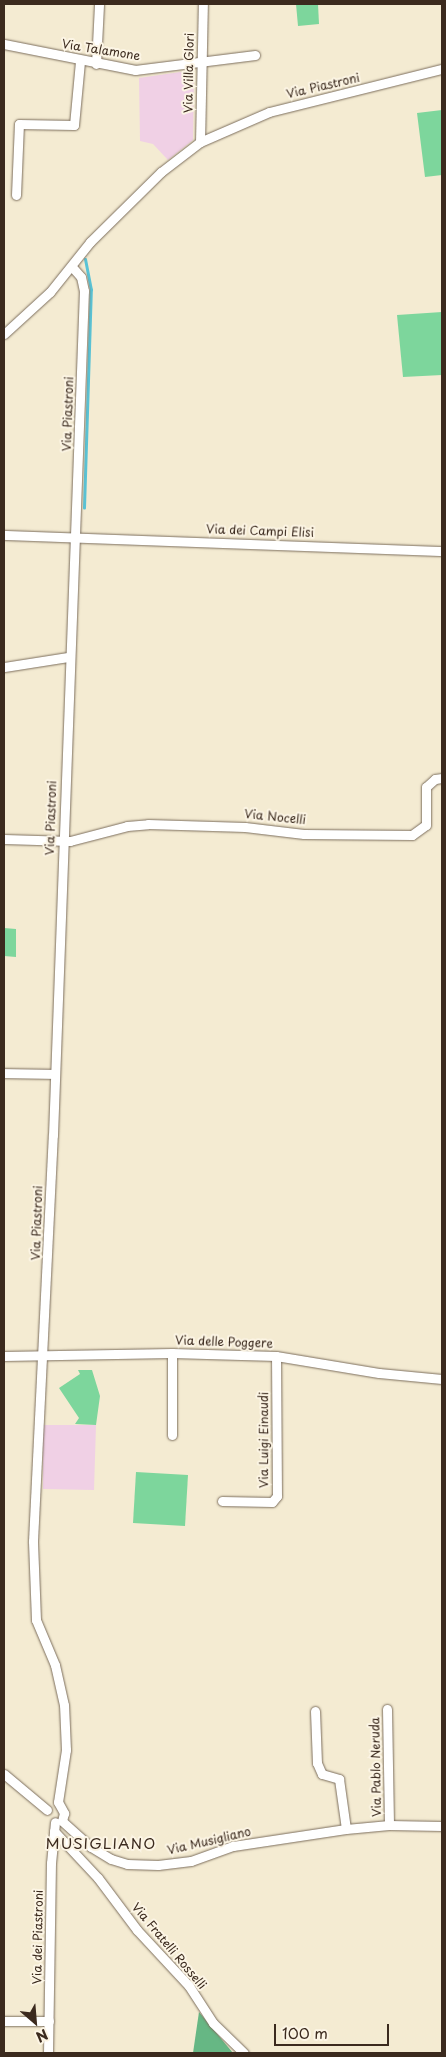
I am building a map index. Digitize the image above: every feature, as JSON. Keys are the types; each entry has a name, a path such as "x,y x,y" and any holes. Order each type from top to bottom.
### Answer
{"street":[{"path":"96,64 99,4"},
{"name":"Via Villa Glori","path":"200,142 203,4"},
{"name":"Via Talamone","path":"4,44 80,61 141,70 255,55"},
{"path":"16,195 19,124 74,126 80,61"},
{"name":"Via Piastroni","path":"58,1802 66,1750 64,1704 55,1665 36,1620 32,1578 37,1414 42,1356 54,1074 68,658 76,536 84,291 82,277 72,267 90,242 161,172 200,142 270,112 442,69"},
{"path":"4,334 39,303 72,267"},
{"name":"Via dei Campi Elisi","path":"4,535 76,536 442,551"},
{"path":"4,667 68,658"},
{"name":"Via Nocelli","path":"62,842 148,824 245,827 304,834 412,835 426,825 426,787 435,779 442,778"},
{"path":"4,839 62,842"},
{"path":"4,1074 54,1074"},
{"path":"172,1353 172,1435"},
{"name":"Via delle Poggere","path":"4,1356 172,1353 276,1356 379,1373 442,1379"},
{"name":"Via Luigi Einaudi","path":"222,1501 275,1500 276,1356"},
{"name":"Via Pablo Neruda","path":"387,1709 389,1825"},
{"path":"315,1711 317,1763 322,1774 339,1779 346,1829"},
{"path":"4,1774 47,1810 57,1825"},
{"path":"47,1810 52,1802 58,1802"},
{"name":"Via dei Piastroni","path":"48,2053 57,1825 64,1813 58,1802"},
{"name":"Via Musigliano","path":"57,1825 111,1858 142,1865 191,1861 233,1846 346,1829 389,1825 442,1826"},
{"name":"Via Fratelli Rosselli","path":"57,1825 137,1930 189,1986 214,2023 244,2053"},
{"path":"4,2021 48,2021"}],"shaded area":[{"path":"194,70 193,140 168,160 153,144 140,141 139,78"},
{"path":"43,1425 96,1425 94,1490 43,1489"}],"green space":[{"path":"296,4 318,4 319,24 298,26"},
{"path":"442,110 442,175 425,177 417,113"},
{"path":"442,312 442,375 403,377 397,315"},
{"path":"4,928 16,929 16,957 4,956"},
{"path":"78,1370 92,1370 100,1396 96,1425 75,1424 79,1418 59,1388 80,1374"},
{"path":"136,1472 188,1475 185,1526 133,1523"},
{"path":"199,2012 233,2053 193,2053"}],"waterway":[{"path":"84,508 91,290 85,260"}],"district":[{"name":"MUSIGLIANO","path":"101,1843"}]}
